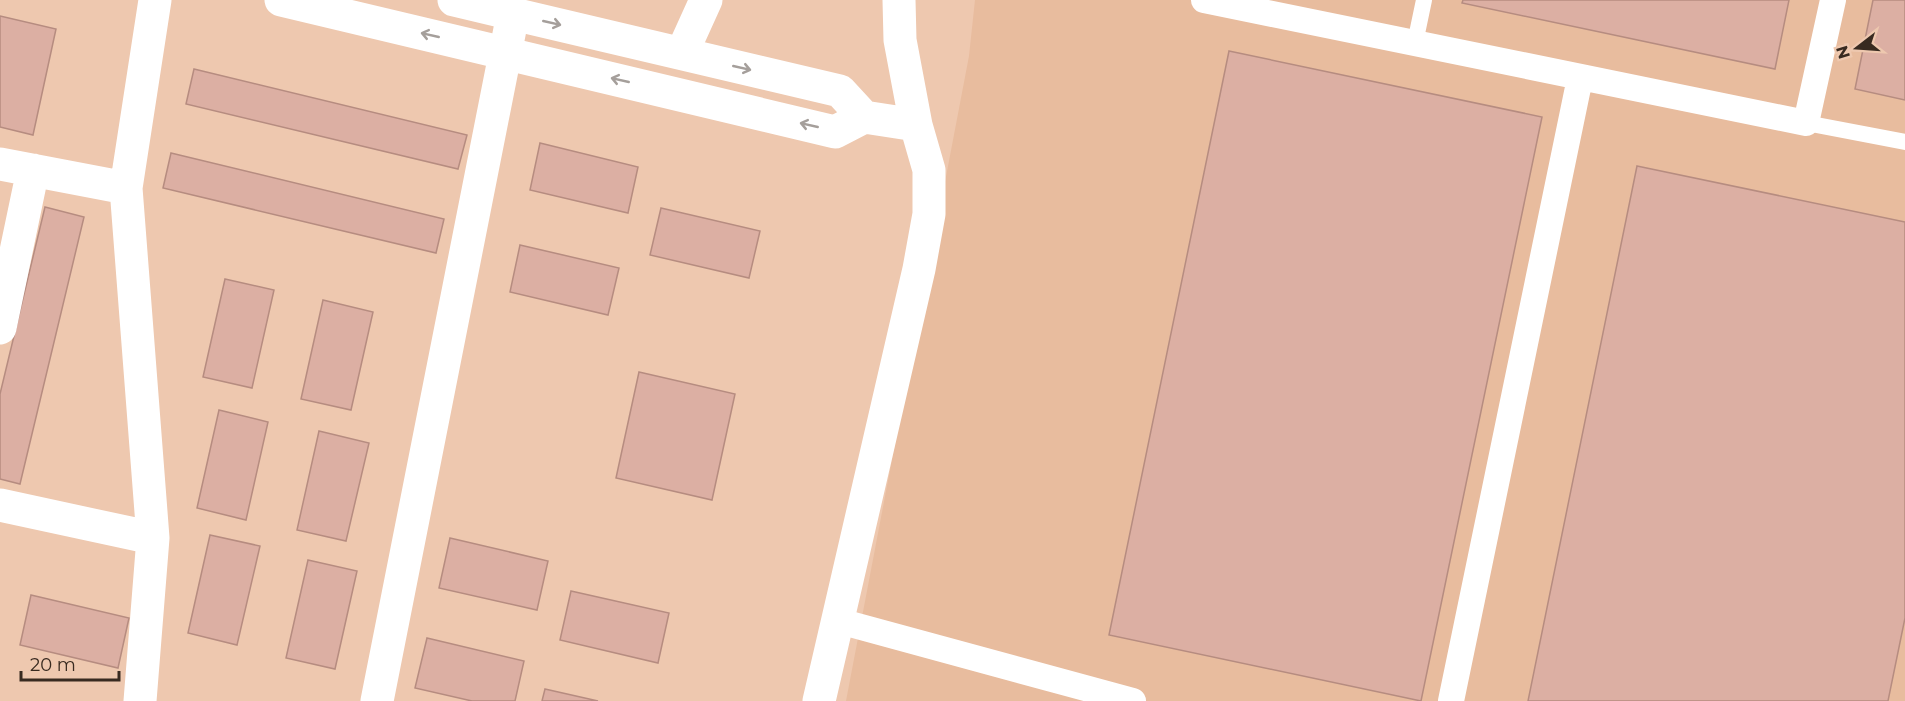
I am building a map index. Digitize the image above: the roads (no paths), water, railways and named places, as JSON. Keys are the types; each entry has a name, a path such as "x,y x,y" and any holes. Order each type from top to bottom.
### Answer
{"street":[{"path":"140,701 153,538 126,188 155,0"},
{"path":"281,0 835,132 864,117 916,125"},
{"path":"454,0 840,91 864,117"},
{"path":"682,53 706,0"},
{"path":"819,701 839,621 929,214 929,171 916,125 900,40 899,0"},
{"path":"1204,0 1806,123 1833,0"},
{"path":"377,701 513,14"},
{"path":"1450,701 1580,78"},
{"path":"0,164 126,188"},
{"path":"0,328 33,170"},
{"path":"0,505 153,538"},
{"path":"839,621 1133,701"}],"lane":[{"path":"1415,43 1424,0"},
{"path":"1806,123 1905,142"}]}
